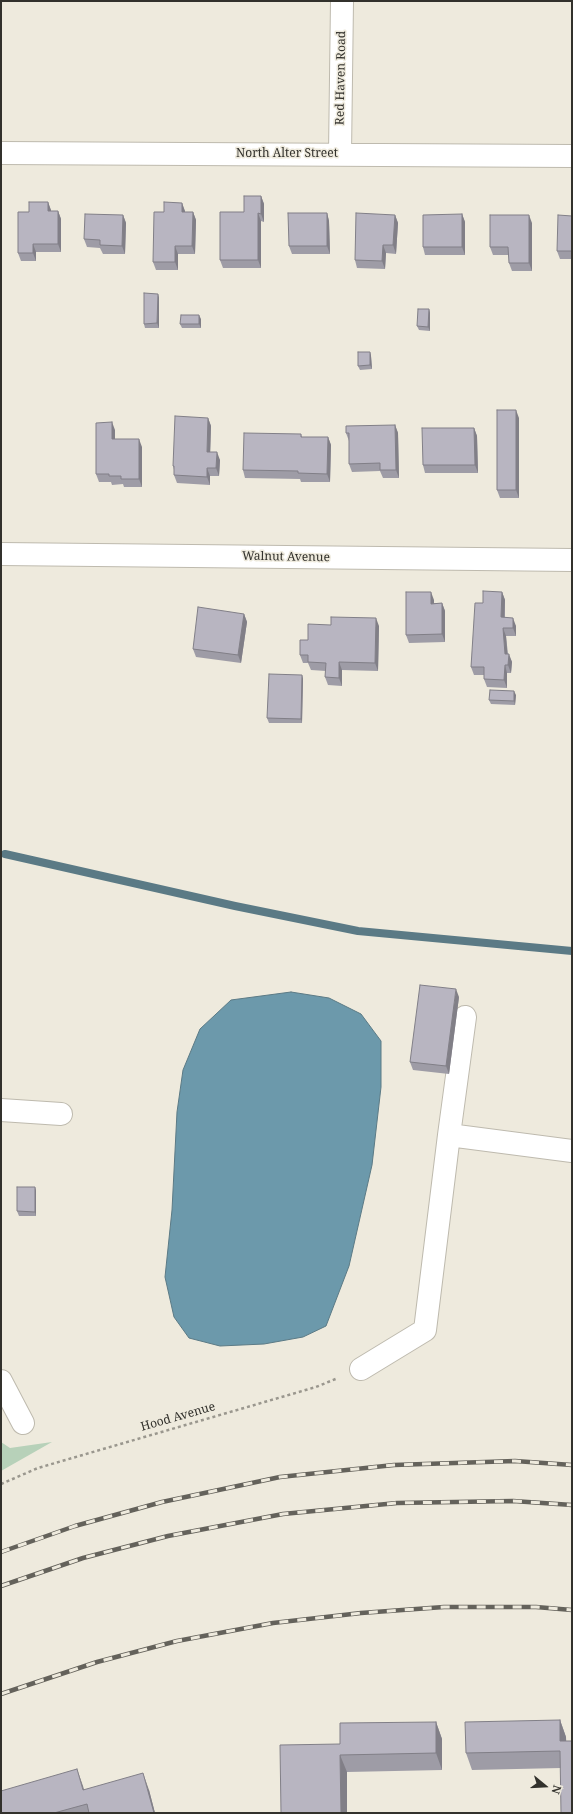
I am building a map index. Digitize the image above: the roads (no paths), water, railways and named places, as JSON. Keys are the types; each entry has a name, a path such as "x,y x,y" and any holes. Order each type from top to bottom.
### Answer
{"street":[{"name":"Red Haven Road","path":"340,154 342,1"},
{"name":"North Alter Street","path":"1,153 572,156"},
{"name":"Walnut Avenue","path":"1,554 572,560"},
{"path":"361,1369 425,1330 465,1017"},
{"path":"1,1110 61,1114"},
{"path":"449,1135 572,1151"},
{"path":"1,1381 23,1423"}],"water":[{"path":"291,992 329,998 361,1014 381,1041 381,1087 372,1165 349,1266 326,1326 303,1337 264,1344 220,1346 189,1338 174,1317 165,1277 172,1210 177,1112 183,1070 200,1029 231,1000"}],"waterway":[{"path":"5,854 235,906 358,931 572,951"}],"railway":[{"path":"1,1552 75,1526 162,1502 280,1477 394,1465 515,1461 572,1465"},
{"path":"1,1586 83,1558 168,1536 283,1514 397,1503 513,1501 572,1505"},
{"path":"1,1694 97,1662 177,1641 273,1623 361,1613 444,1607 536,1607 572,1610"}]}
